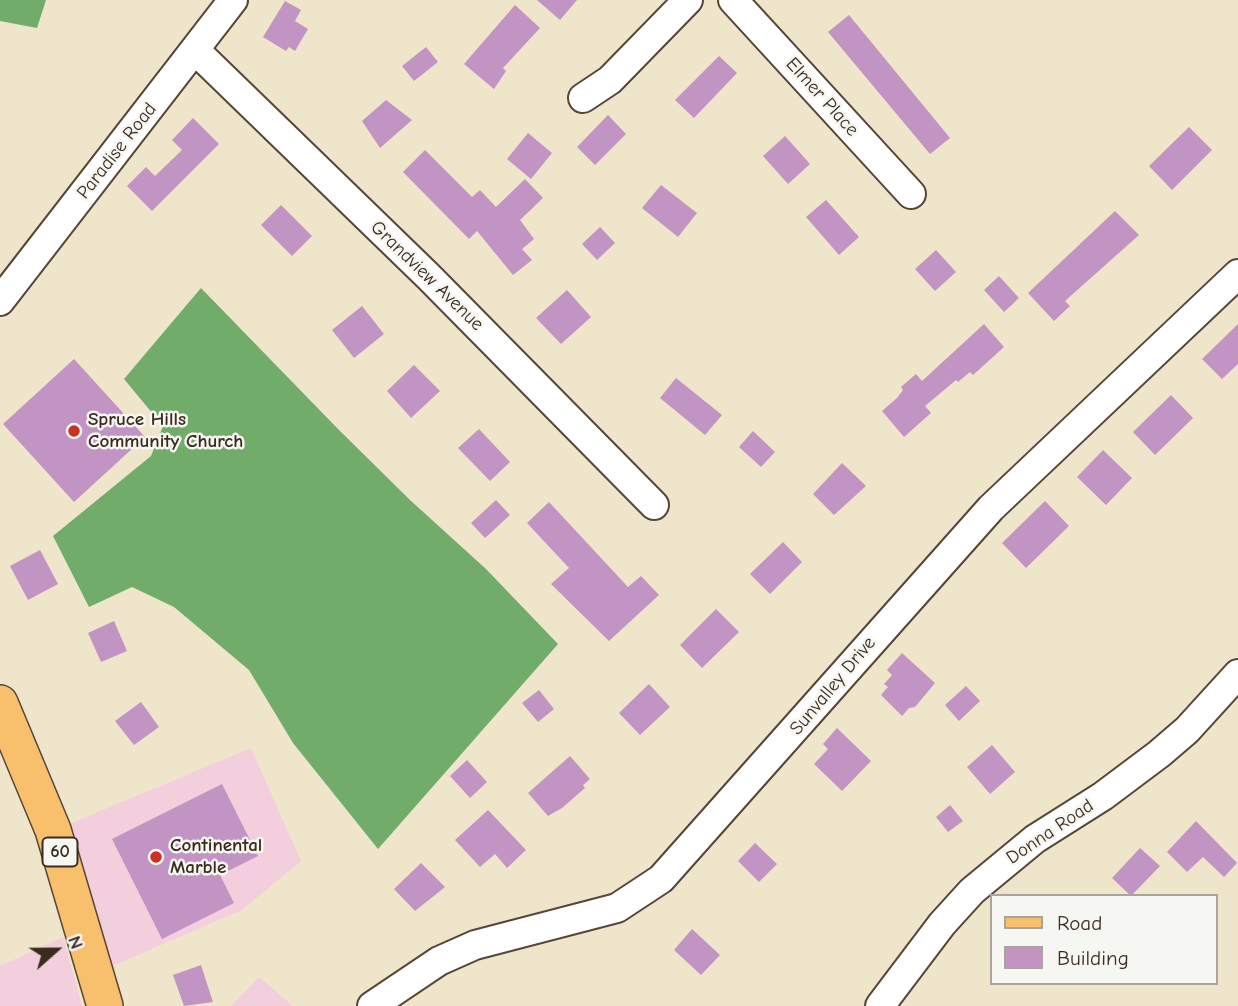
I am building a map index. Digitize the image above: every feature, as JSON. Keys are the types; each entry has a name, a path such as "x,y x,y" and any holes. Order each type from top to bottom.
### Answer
{"main road":[{"name":"60","path":"0,703 53,830 105,1006"}],"street":[{"name":"Paradise Road","path":"0,301 233,0"},
{"path":"583,99 610,80 688,0"},
{"name":"Elmer Place","path":"733,0 911,194"},
{"name":"Grandview Avenue","path":"195,50 448,296 654,505"},
{"name":"Sunvalley Drive","path":"372,1006 439,961 475,945 608,911 640,895 661,879 991,508 1238,274"},
{"name":"Donna Road","path":"880,1006 942,924 972,891 1035,839 1103,796 1167,748 1238,674"}],"shaded area":[{"path":"251,748 301,861 242,910 110,967 67,825"},
{"path":"63,937 82,1006 0,1006 0,966"},
{"path":"259,977 293,1006 231,1006"}],"green space":[{"path":"0,0 46,0 37,28 0,21"},
{"path":"201,288 338,429 410,500 486,569 558,644 378,849 293,743 249,670 174,607 132,587 89,607 53,536 151,456 163,426 124,379"}],"building":[{"path":"537,0 577,0 560,20"},
{"path":"285,1 301,10 295,21 308,29 295,51 289,47 286,51 263,37"},
{"path":"515,5 540,28 503,68 506,71 494,89 464,64"},
{"path":"849,15 950,138 930,154 828,32"},
{"path":"426,47 438,62 414,81 402,66"},
{"path":"719,56 737,73 694,118 675,100"},
{"path":"386,100 412,120 380,148 362,121"},
{"path":"608,115 626,134 595,165 577,147"},
{"path":"193,118 219,144 152,211 127,186 146,167 155,176 182,150 172,140"},
{"path":"1189,127 1212,150 1172,190 1149,166"},
{"path":"528,133 552,153 531,179 507,159"},
{"path":"785,136 810,164 788,184 763,156"},
{"path":"425,150 472,197 480,190 496,207 525,179 543,198 520,220 534,239 522,249 532,260 513,275 477,231 469,239 403,172"},
{"path":"661,185 697,213 678,237 642,208"},
{"path":"826,200 859,237 839,255 806,217"},
{"path":"281,205 312,236 292,256 261,225"},
{"path":"1115,211 1139,235 1065,301 1070,306 1054,321 1028,293"},
{"path":"600,227 615,243 597,260 582,244"},
{"path":"936,250 956,272 935,291 915,269"},
{"path":"999,276 1019,298 1004,312 984,290"},
{"path":"567,290 591,317 561,344 536,318"},
{"path":"362,306 384,334 354,358 332,330"},
{"path":"984,324 1004,347 973,375 970,372 958,382 956,380 925,406 931,413 904,437 882,411 897,398 903,390 901,387 916,374 922,381"},
{"path":"1238,324 1238,364 1222,379 1202,359"},
{"name":"Spruce Hills Community Church","path":"74,359 145,437 74,502 3,424"},
{"path":"414,365 440,391 411,418 387,391"},
{"path":"676,378 722,415 705,435 660,398"},
{"path":"1171,395 1193,418 1155,455 1133,432"},
{"path":"479,429 510,462 490,481 458,448"},
{"path":"753,431 775,452 761,467 739,447"},
{"path":"1103,450 1132,478 1106,505 1077,477"},
{"path":"842,463 866,486 834,515 813,494"},
{"path":"496,500 510,515 485,538 471,523"},
{"path":"1045,501 1069,526 1026,568 1002,543"},
{"path":"549,502 628,587 641,576 659,595 609,641 551,584 569,568 527,523"},
{"path":"783,542 802,562 770,594 750,574"},
{"path":"40,550 58,584 28,600 10,566"},
{"path":"716,609 739,632 702,668 680,645"},
{"path":"114,621 127,651 101,662 88,633"},
{"path":"902,653 935,683 915,707 909,708 902,716 881,695 888,687 884,684 892,675 887,670"},
{"path":"649,684 670,707 640,735 619,713"},
{"path":"966,686 980,701 959,721 945,705"},
{"path":"539,690 554,709 538,722 522,703"},
{"path":"141,702 159,727 134,745 115,721"},
{"path":"837,728 871,761 842,791 814,764 828,749 823,744"},
{"path":"992,745 1015,772 990,794 967,767"},
{"path":"570,756 590,779 583,785 585,788 548,816 528,793"},
{"path":"467,760 487,782 470,798 450,776"},
{"path":"222,784 258,856 220,875 234,903 162,939 112,839"},
{"path":"950,805 963,821 948,832 936,817"},
{"path":"488,810 526,850 507,868 495,854 480,867 455,840"},
{"path":"1196,821 1237,863 1224,877 1203,857 1187,872 1167,852"},
{"path":"755,843 777,864 759,882 738,861"},
{"path":"1140,848 1160,866 1133,894 1129,894 1112,878"},
{"path":"421,863 445,887 415,911 394,889"},
{"path":"692,929 720,955 701,975 674,950"},
{"path":"201,965 213,1002 184,1006 173,975"}],"place":[{"name":"Spruce Hills Community Church","path":"74,431"},
{"name":"Continental Marble","path":"156,857"}]}
